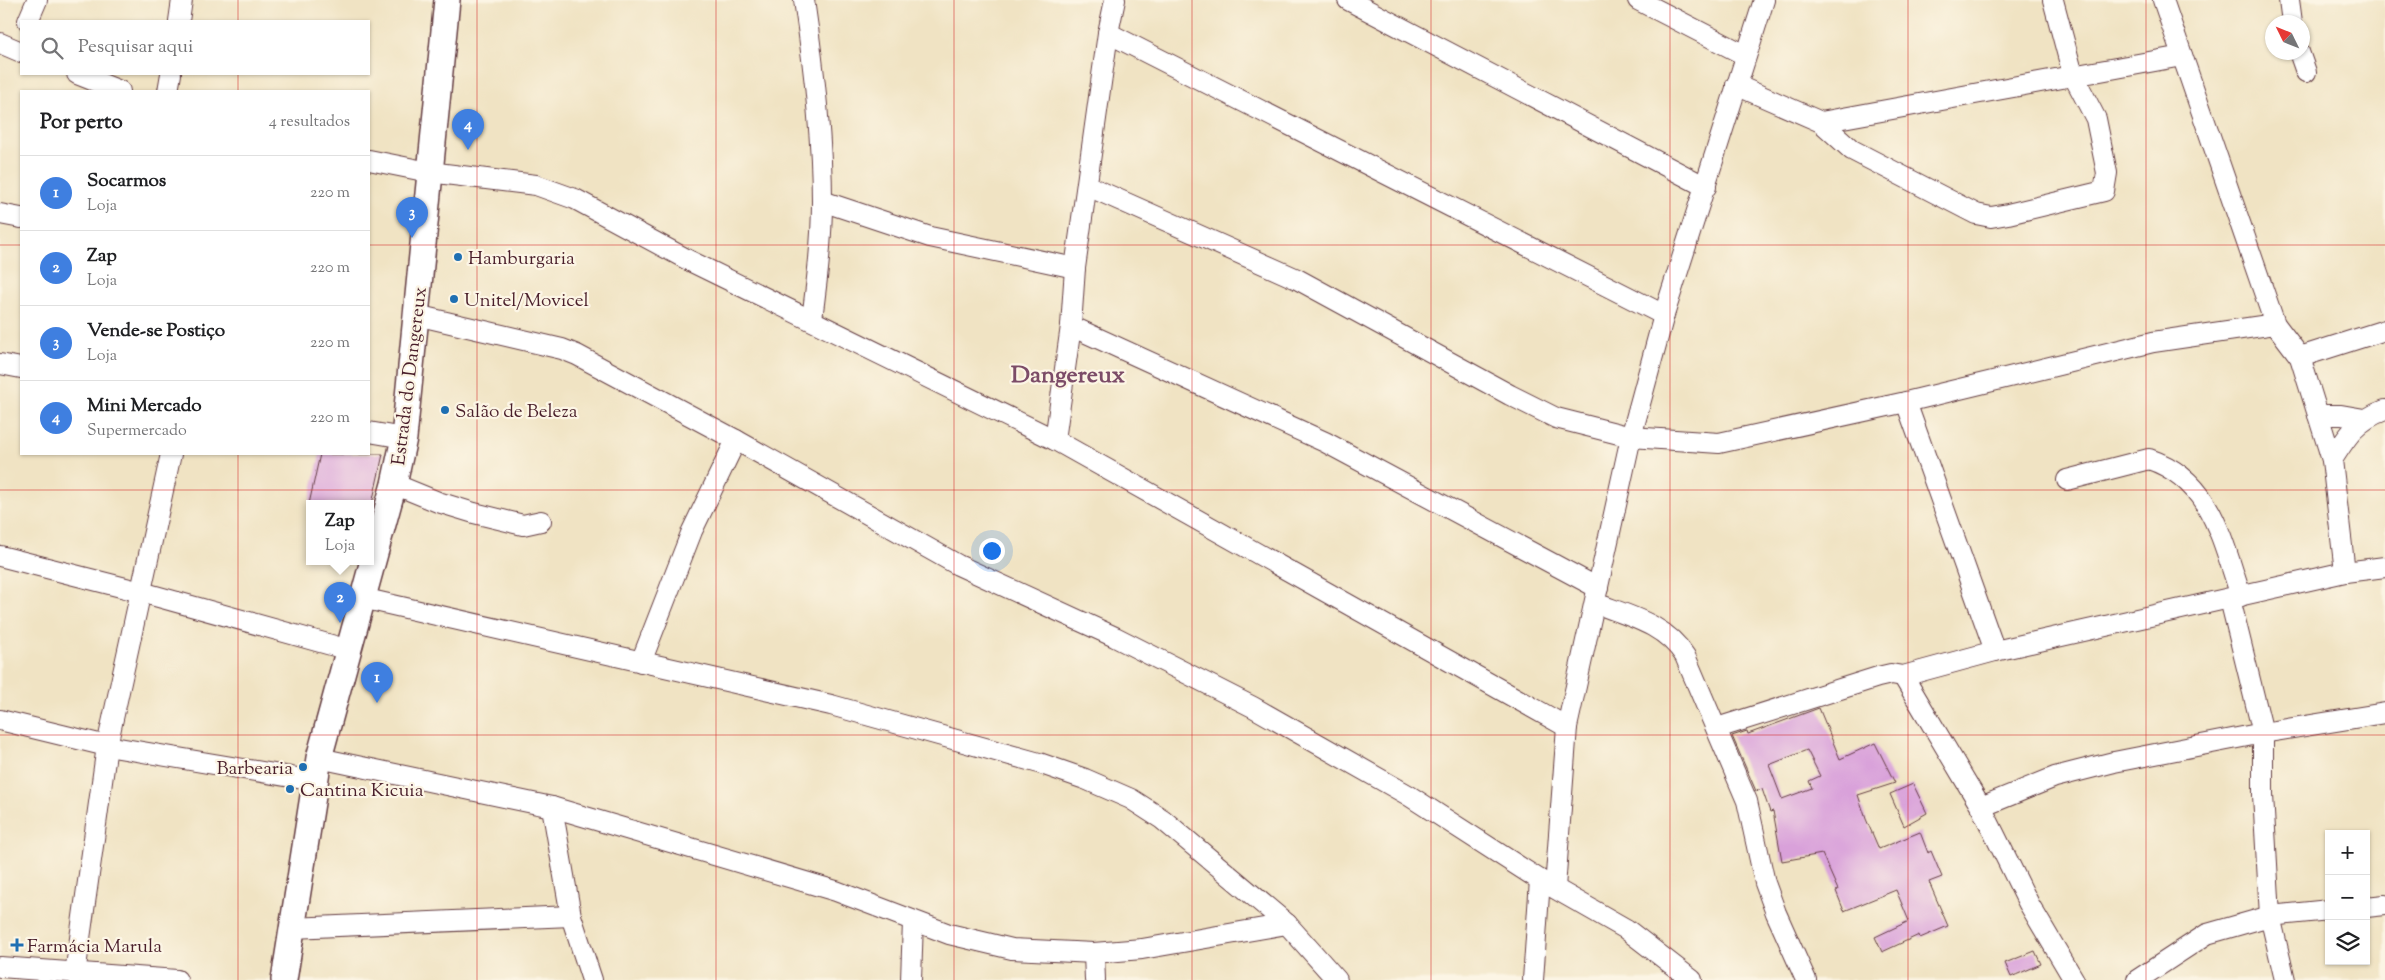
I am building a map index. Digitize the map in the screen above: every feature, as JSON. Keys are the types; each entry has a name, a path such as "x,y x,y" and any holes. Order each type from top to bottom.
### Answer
{"main road":[{"name":"Estrada do Dangereux","path":"374,555 394,484 404,438 447,0"},
{"name":"Estrada do Dangereux","path":"284,980 317,770 371,565"}],"street":[{"path":"28,20 37,0"},
{"path":"179,20 182,0"},
{"path":"804,0 820,124 822,202 819,265 812,319"},
{"path":"1055,440 1071,326 1075,268 1108,33 1116,0"},
{"path":"1348,0 1706,187"},
{"path":"1638,0 1745,55"},
{"path":"1533,980 1567,727 1631,437 1664,315 1764,0"},
{"path":"1736,85 1821,122 1852,150 1976,214 1990,217 2008,214 2104,191 2106,173 2096,119 2073,75 2053,0"},
{"path":"2163,0 2275,324 2300,358 2332,460 2345,572"},
{"path":"2288,0 2291,15"},
{"path":"1108,33 1664,315"},
{"path":"1821,122 2182,56"},
{"path":"2302,60 2306,72"},
{"path":"79,75 117,90"},
{"path":"168,90 171,75"},
{"path":"370,160 429,172 536,185 555,191 690,261 812,319 1055,440 1567,727"},
{"path":"1088,186 1297,279 1556,418 1631,437 1719,443 1906,402 2153,342 2275,324"},
{"path":"822,202 930,237 1075,268"},
{"path":"0,214 20,218"},
{"path":"416,315 562,349 736,440 958,565 1115,637 1253,707 1408,795 1547,884 1626,929 1692,980"},
{"path":"1071,326 1325,442 1597,596 1665,632 1676,642 1686,656 1747,801 1768,890 1806,980"},
{"path":"2300,358 2385,330"},
{"path":"0,364 20,368"},
{"path":"1906,402 1995,651"},
{"path":"2332,460 2347,436 2364,419 2385,410"},
{"path":"2318,415 2341,415 2364,419"},
{"path":"370,432 404,438"},
{"path":"641,662 692,531 736,440"},
{"path":"75,974 107,746 171,455"},
{"path":"2067,480 2150,459 2178,474 2207,503 2216,521 2236,598 2263,733 2263,795 2270,916 2286,980"},
{"path":"394,484 474,513 524,525 540,521"},
{"path":"0,556 141,592 349,650"},
{"path":"1717,728 1878,676 1891,674 1903,676 1995,651 2345,572 2385,567"},
{"path":"362,598 830,705 1039,763 1086,780 1131,799 1162,818 1287,924 1337,980"},
{"path":"1903,676 1981,807 2029,904 2074,980"},
{"path":"1981,807 2055,777 2080,770 2263,733 2385,713"},
{"path":"0,720 107,746 317,770 552,807 836,891 874,904 914,922 982,943 1012,950 1094,953 1142,949 1287,924"},
{"path":"552,807 571,916 592,980"},
{"path":"2370,907 2385,905"},
{"path":"2137,980 2207,934 2270,916 2325,910"},
{"path":"292,928 571,916"},
{"path":"911,980 914,922"},
{"path":"1094,953 1095,980"},
{"path":"0,967 111,978 177,980"}],"building":[{"path":"383,454 373,500 310,500 320,455"},
{"path":"1819,708 1840,759 1875,743 1895,783 1858,795 1866,819 1879,849 1920,832 1928,853 1931,851 1942,877 1929,882 1948,926 1920,938 1919,935 1882,952 1875,937 1909,921 1896,890 1844,911 1836,891 1838,890 1822,854 1782,861 1773,811 1770,812 1762,789 1756,791 1732,736 1747,731 1748,734","holes":["1807,750 1820,776 1809,781 1812,788 1782,799 1769,765"]},
{"path":"1913,784 1927,813 1904,826 1890,794"},
{"path":"2035,951 2041,964 2011,977 2005,963"}],"place":[{"name":"Mini Mercado","path":"468,150"},
{"name":"Vende-se Postiço","path":"412,238"},
{"name":"Hamburgaria","path":"458,257"},
{"name":"Unitel/Movicel","path":"454,299"},
{"name":"Salão de Beleza","path":"445,410"},
{"name":"Zap","path":"340,623"},
{"name":"Socarmos","path":"377,703"},
{"name":"Barbearia","path":"303,767"},
{"name":"Cantina Kicuia","path":"290,789"},
{"name":"Farmácia Marula","path":"17,945"}],"district":[{"name":"Dangereux","path":"1068,374"}]}
